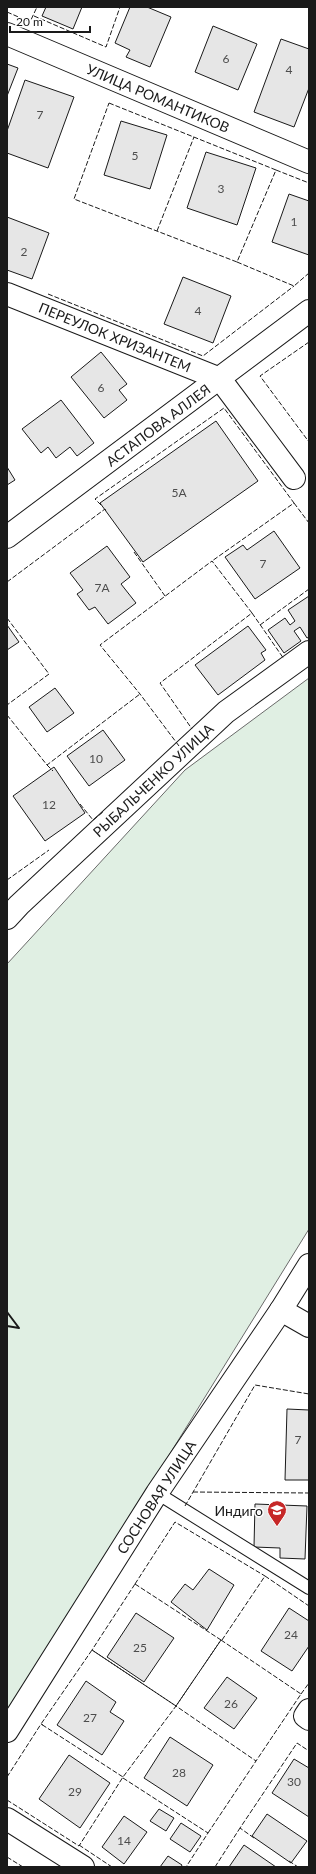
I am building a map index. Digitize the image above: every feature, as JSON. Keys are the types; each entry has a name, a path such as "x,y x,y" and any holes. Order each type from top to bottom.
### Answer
{"street":[{"name":"УЛИЦА РОМАНТИКОВ","path":"7,34 309,162"},
{"name":"ПЕРЕУЛОК ХРИЗАНТЕМ","path":"7,294 220,379"},
{"name":"АСТАПОВА АЛЛЕЯ","path":"7,537 309,311"},
{"path":"220,379 294,478"},
{"name":"РЫБАЛЬЧЕНКО УЛИЦА","path":"7,918 19,905 226,712 309,652"},
{"name":"СОСНОВАЯ УЛИЦА","path":"7,1731 157,1493 281,1310 309,1265"},
{"path":"281,1310 309,1326"},
{"path":"309,1710 305,1716 309,1719"},
{"path":"7,1819 83,1867"}],"lane":[{"path":"157,1493 309,1588"}],"green space":[{"path":"309,678 309,1229 7,1717 7,964 185,770"}],"building":[{"path":"46,7 82,7 73,29 42,16"},
{"path":"130,7 147,7 171,17 150,67 126,57 130,50 115,43"},
{"path":"213,26 257,44 238,90 195,72"},
{"path":"281,39 309,49 309,88 294,127 254,112"},
{"path":"7,64 18,68 7,96"},
{"path":"25,80 74,97 48,168 7,153 7,131"},
{"path":"121,121 167,135 150,189 104,175"},
{"path":"206,152 256,168 237,225 187,208"},
{"path":"289,194 309,201 309,255 272,242"},
{"path":"7,217 49,233 32,279 7,270"},
{"path":"183,277 231,296 213,343 164,324"},
{"path":"101,352 127,384 119,390 127,400 104,418 71,377"},
{"path":"61,400 94,443 77,456 70,447 56,458 48,447 41,453 22,429"},
{"path":"216,421 258,481 143,562 100,503"},
{"path":"7,467 15,480 7,485"},
{"path":"274,531 300,568 255,599 225,557 243,545 247,550"},
{"path":"107,546 130,577 121,584 136,603 108,624 95,607 89,610 77,594 83,590 70,573"},
{"path":"309,596 309,637 307,638 300,627 294,631 301,641 284,653 268,630 285,618 290,625 295,621 288,610"},
{"path":"7,625 19,642 7,650"},
{"path":"248,626 266,650 261,653 265,660 218,695 195,665"},
{"path":"55,688 74,713 47,732 29,707"},
{"path":"103,730 125,760 89,786 67,756"},
{"path":"54,767 85,813 45,841 13,796"},
{"path":"287,1409 309,1410 309,1480 285,1480"},
{"path":"255,1504 307,1506 305,1559 280,1558 280,1548 254,1547"},
{"path":"209,1569 234,1585 207,1630 171,1602 185,1584 193,1590"},
{"path":"289,1608 309,1621 309,1646 292,1671 261,1651"},
{"path":"136,1613 174,1638 144,1682 107,1657"},
{"path":"227,1677 257,1698 234,1729 204,1708"},
{"path":"86,1681 116,1702 110,1712 124,1721 102,1755 57,1725"},
{"path":"170,1737 213,1765 187,1806 144,1778"},
{"path":"69,1755 110,1783 80,1828 39,1799"},
{"path":"294,1759 309,1768 309,1817 272,1793"},
{"path":"159,1809 174,1818 166,1831 150,1821"},
{"path":"267,1814 307,1841 291,1863 252,1836"},
{"path":"124,1816 147,1832 124,1864 102,1847"},
{"path":"181,1823 201,1836 190,1852 170,1839"},
{"path":"244,1845 276,1867 229,1867"},
{"path":"168,1856 182,1865 181,1867 160,1867"}],"fence":[{"path":"7,12 30,22 37,7"},
{"path":"34,16 106,47 120,7"},
{"path":"109,103 276,170 237,262 74,199 109,103"},
{"path":"157,231 194,137"},
{"path":"276,170 309,183"},
{"path":"237,262 294,286 309,273"},
{"path":"48,294 203,356 294,286"},
{"path":"309,342 260,376 309,442"},
{"path":"101,505 95,499 224,408 294,503 212,561"},
{"path":"294,503 309,523"},
{"path":"7,582 105,509 106,511"},
{"path":"134,552 165,596"},
{"path":"179,746 140,694 100,645 212,561 252,613 160,683 192,729"},
{"path":"260,625 309,589"},
{"path":"252,613 284,659"},
{"path":"7,618 49,674 7,705"},
{"path":"7,715 47,765 140,694"},
{"path":"47,765 53,771"},
{"path":"80,804 93,820 103,812"},
{"path":"7,880 49,850"},
{"path":"185,1506 255,1385 309,1394"},
{"path":"193,1492 309,1493"},
{"path":"135,1584 175,1522 265,1576"},
{"path":"222,1640 265,1576 309,1606"},
{"path":"135,1584 221,1640 176,1706 92,1650 135,1584"},
{"path":"221,1640 301,1694 256,1761 176,1706 221,1640"},
{"path":"7,1800 79,1846 123,1777 176,1706 92,1650 41,1724 123,1777"},
{"path":"301,1694 309,1683"},
{"path":"7,1777 41,1724 43,1725"},
{"path":"254,1838 240,1828 297,1743 309,1751"},
{"path":"208,1833 256,1761"},
{"path":"123,1778 208,1833 186,1867"},
{"path":"215,1867 240,1828"},
{"path":"79,1845 112,1867"},
{"path":"7,1857 23,1867"},
{"path":"289,1861 298,1867"}],"wall":[{"path":"7,1312 19,1328 7,1326"}],"place":[{"name":"Индиго","path":"277,1527"}]}
